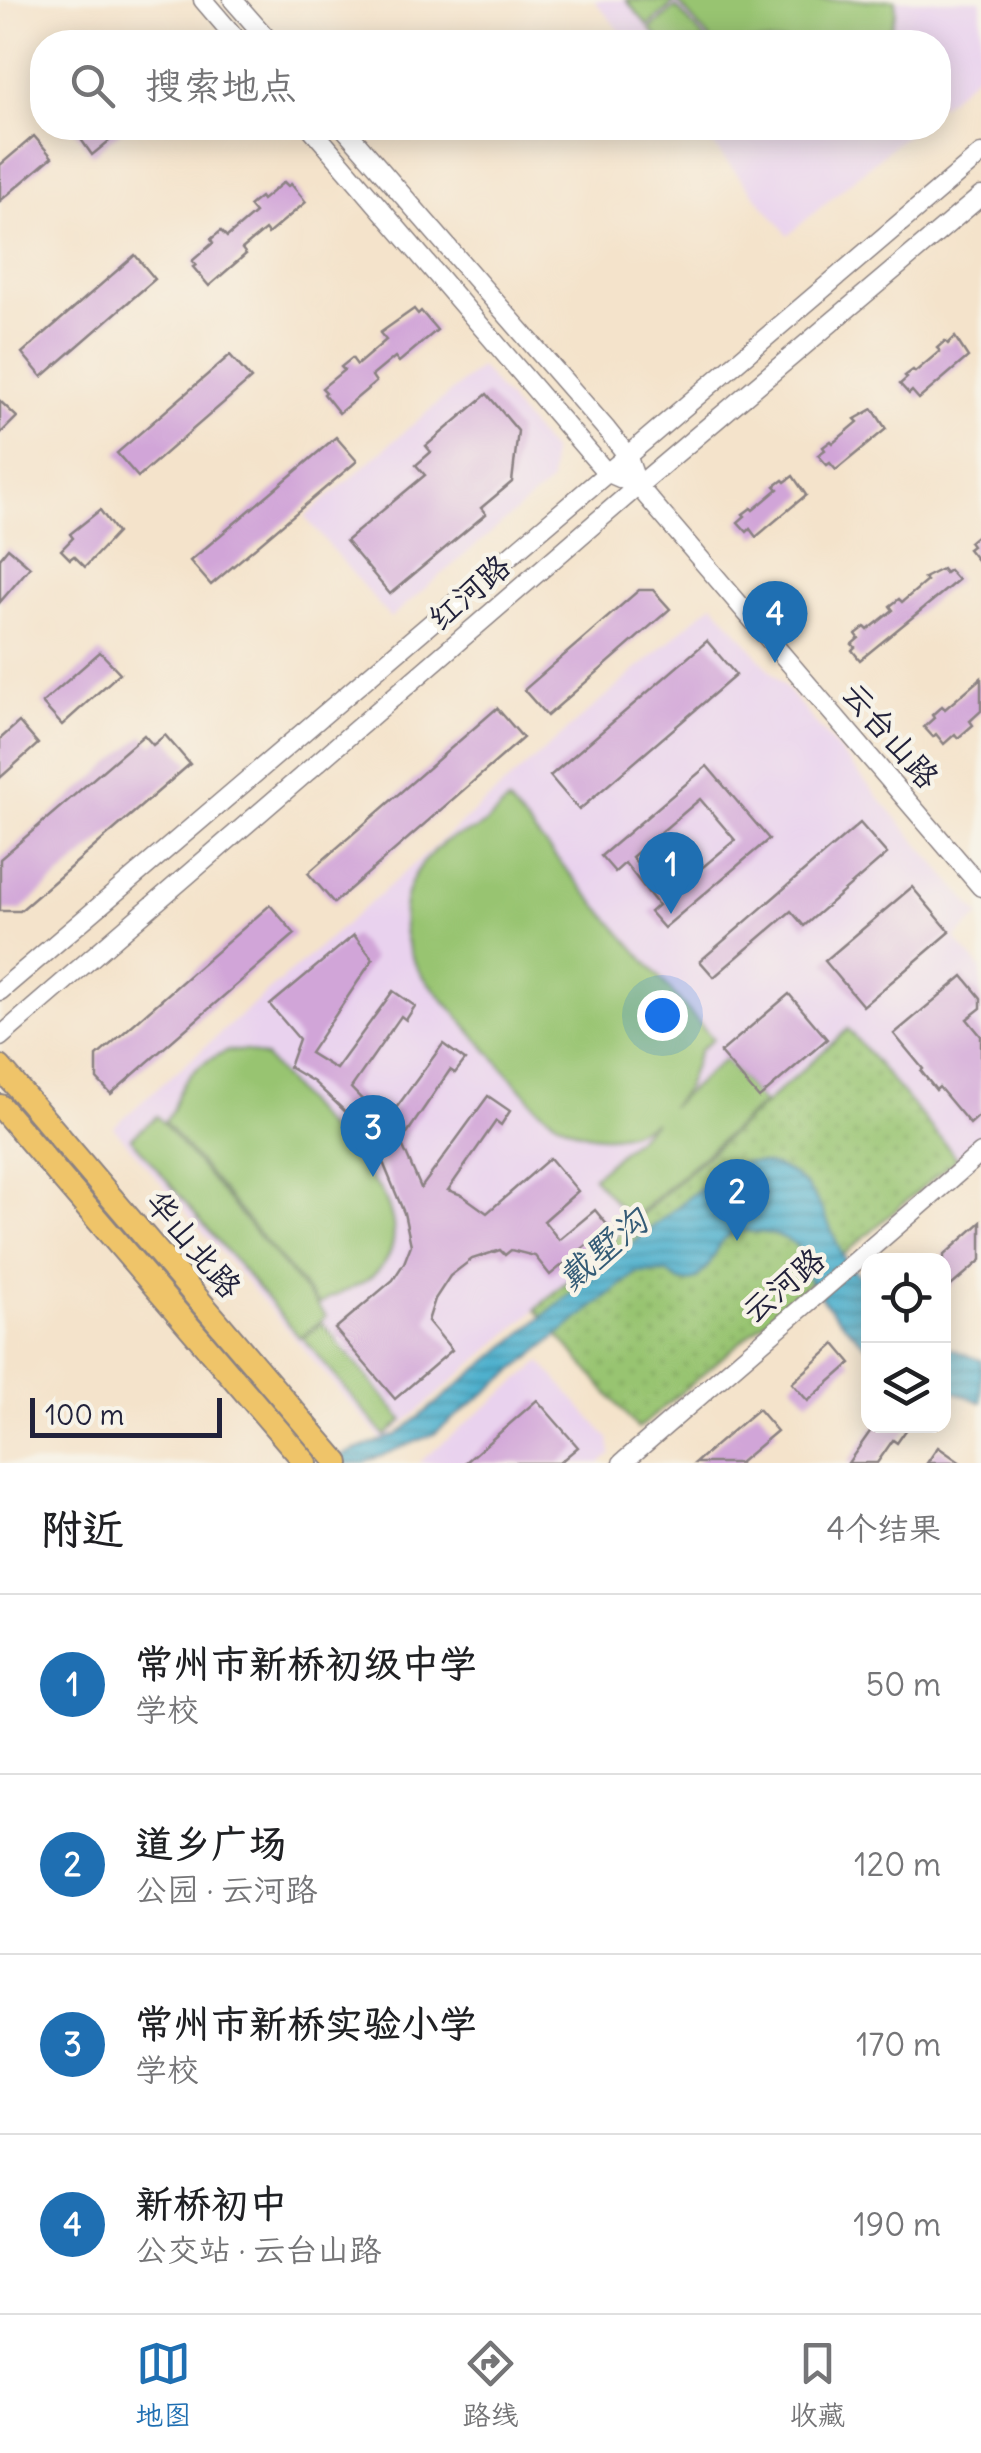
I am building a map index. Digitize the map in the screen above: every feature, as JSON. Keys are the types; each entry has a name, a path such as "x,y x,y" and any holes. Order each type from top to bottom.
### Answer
{"main road":[{"name":"华山北路","path":"0,1067 338,1463"},
{"name":"华山北路","path":"0,1106 303,1460"}],"street":[{"path":"203,0 229,30"},
{"path":"233,0 259,30"},
{"name":"云台山路","path":"321,140 606,472 638,486"},
{"name":"云台山路","path":"354,140 626,455 638,486 981,887"},
{"name":"红河路","path":"0,992 981,154"},
{"name":"红河路","path":"0,1037 638,486 981,196"},
{"name":"云河路","path":"622,1463 981,1153"}],"shaded area":[{"path":"594,0 981,0 981,70 951,96 951,30 619,30"},
{"path":"709,140 900,140 788,235"},
{"path":"480,367 551,451 551,482 390,618 305,517"},
{"path":"713,603 980,916 955,938 981,969 981,1137 957,1158 849,1029 632,1227 383,1441 113,1127"},
{"path":"541,1362 609,1439 611,1454 600,1463 418,1463"}],"green space":[{"path":"626,0 671,0 674,3 648,26"},
{"path":"676,0 895,0 890,30 702,30"},
{"path":"676,7 696,30 651,30"},
{"path":"508,802 713,1039 699,1051 686,1088 670,1107 725,1059 763,1103 631,1220 593,1177 655,1121 624,1134 595,1136 566,1126 538,1108 421,974 406,939 405,904 409,888 428,857 443,843 479,828"},
{"path":"848,1029 957,1158 638,1429 536,1309"},
{"path":"227,1051 265,1057 387,1203 393,1242 383,1265 360,1284 319,1305 164,1121 193,1072"},
{"path":"157,1116 326,1316 300,1338 131,1138"},
{"path":"322,1323 403,1420 385,1436 303,1338"}],"water":[{"path":"746,1162 767,1164 784,1169 809,1190 844,1258 861,1279 861,1340 817,1291 795,1245 771,1234 736,1230 722,1241 696,1279 679,1281 667,1272 636,1273 434,1434 363,1463 320,1463 397,1435 725,1168"},
{"path":"951,1349 981,1360 981,1402 951,1391"}],"building":[{"path":"30,139 37,140 52,157 0,201 0,165"},
{"path":"81,140 110,140 92,155"},
{"path":"284,182 291,184 306,202 268,234 265,230 242,249 246,254 209,286 192,261 221,231 227,237 255,213 249,206"},
{"path":"135,255 155,279 42,377 22,353"},
{"path":"414,309 418,314 421,311 437,330 399,362 395,357 372,376 376,382 339,413 322,388 352,358 357,365 386,340 380,333"},
{"path":"955,337 968,357 919,399 912,391 909,394 900,384 905,376"},
{"path":"230,355 251,379 138,477 117,453"},
{"path":"487,394 518,431 512,482 481,508 486,514 390,594 346,541 425,475 416,465 431,452 426,446"},
{"path":"0,401 17,417 0,434"},
{"path":"873,409 886,429 836,470 830,463 827,465 818,455 825,450 823,447"},
{"path":"336,437 357,461 211,585 190,561"},
{"path":"793,476 806,495 756,537 750,529 747,532 738,522 743,514"},
{"path":"100,510 117,533 85,567 61,550 73,538 70,534"},
{"path":"981,532 981,565 968,549 972,546 969,542"},
{"path":"8,548 30,567 0,602 0,558"},
{"path":"942,569 945,573 949,570 958,580 860,660 852,650 852,644 859,638 856,634 865,627 868,630 893,610 890,606 899,599 902,602 927,581 924,578"},
{"path":"639,590 653,590 670,609 547,716 524,690"},
{"path":"707,641 736,675 579,810 550,776"},
{"path":"100,652 120,673 62,725 42,703"},
{"path":"981,678 981,711 970,721 973,725 944,744 936,734 933,737 924,727 934,718 932,715 942,706 945,709"},
{"path":"497,708 523,738 334,903 308,873"},
{"path":"19,722 38,744 0,778 0,739"},
{"path":"144,735 153,745 165,735 190,764 20,911 0,911 0,859"},
{"path":"707,766 769,839 664,928 650,912 658,905 625,863 615,872 601,856","holes":["700,799 735,840 666,898 632,857"]},
{"path":"860,823 887,854 804,926 791,911 714,977 700,961"},
{"path":"912,887 950,932 863,1006 825,961"},
{"path":"270,905 295,934 111,1094 97,1079 97,1056"},
{"path":"354,935 373,959 310,1053 336,1069 393,991 415,1006 406,1020 401,1016 351,1088 385,1123 443,1044 465,1060 455,1073 450,1070 401,1142 421,1188 488,1096 510,1111 501,1125 496,1121 448,1190 487,1213 550,1158 578,1191 544,1221 559,1240 595,1210 609,1227 550,1275 535,1256 511,1250 505,1255 500,1250 472,1259 450,1276 435,1299 428,1321 452,1350 395,1399 335,1329 393,1280 404,1263 411,1245 404,1213 380,1155 351,1117 314,1082 289,1067 299,1039 270,1005"},
{"path":"963,976 981,998 981,1008 967,1019 981,1036 981,1114 970,1124 939,1087 936,1090 894,1034"},
{"path":"789,994 827,1039 759,1098 720,1053"},
{"path":"981,1222 981,1260 951,1286 951,1253 946,1253"},
{"path":"835,1344 851,1363 808,1401 792,1383"},
{"path":"537,1400 578,1447 559,1463 465,1463"},
{"path":"758,1409 777,1431 739,1463 695,1463"},
{"path":"869,1433 904,1433 897,1443 893,1440 877,1463 848,1463"},
{"path":"938,1447 961,1463 927,1463"}],"place":[{"name":"新桥初中","path":"775,663"},
{"name":"常州市新桥初级中学","path":"671,914"},
{"name":"常州市新桥实验小学","path":"373,1177"},
{"name":"道乡广场","path":"737,1241"}],"water label":[{"name":"戴墅沟","path":"602,1249"}]}
